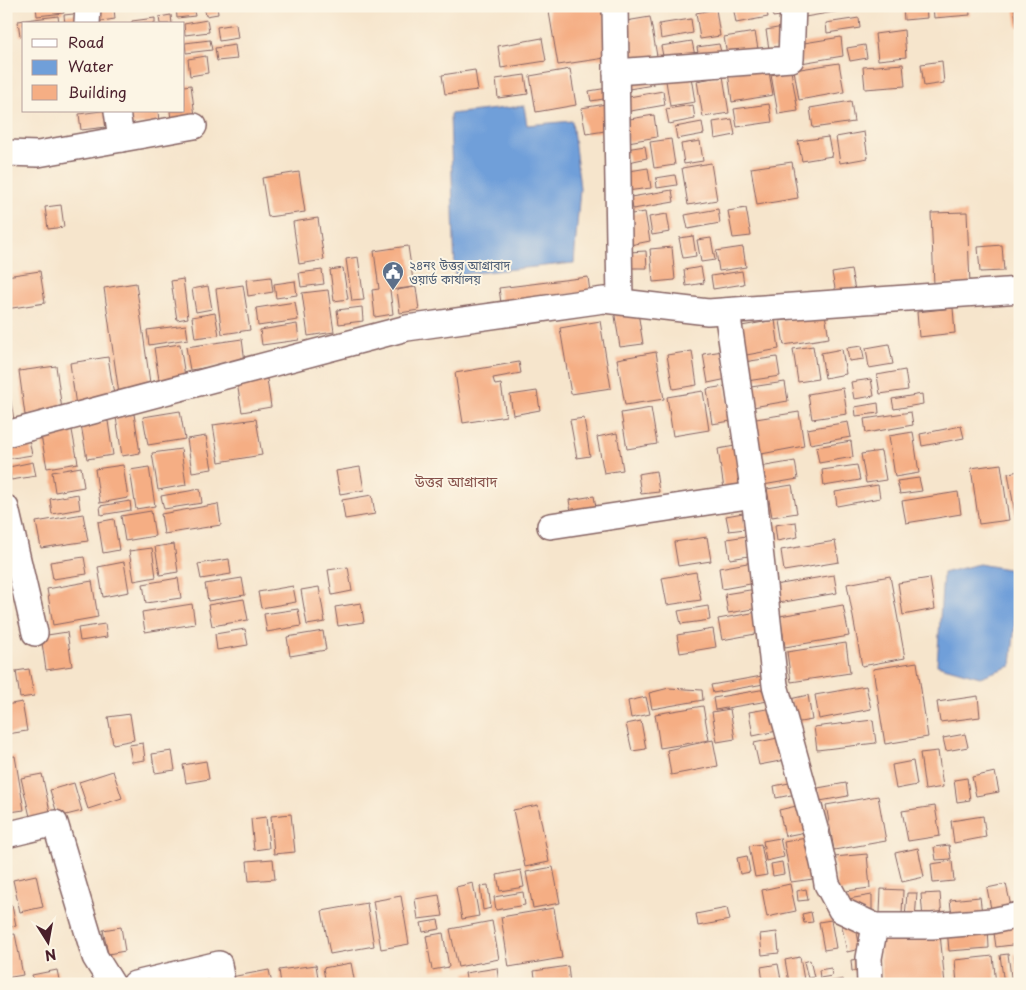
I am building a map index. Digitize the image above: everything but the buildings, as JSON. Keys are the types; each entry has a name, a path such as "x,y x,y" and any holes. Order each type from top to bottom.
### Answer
{"street":[{"path":"86,22 88,6"},
{"path":"615,6 620,302"},
{"path":"616,72 791,59 793,6"},
{"path":"118,112 121,139"},
{"path":"6,153 38,154 194,126"},
{"path":"6,434 408,328 604,300 708,312 1020,290"},
{"path":"727,311 754,495 775,685 816,832 827,884 841,910 875,926 932,926 991,921 1020,916"},
{"path":"550,526 754,495"},
{"path":"6,508 34,633"},
{"path":"6,836 55,823 95,957 112,984"},
{"path":"870,984 869,958 875,926"},
{"path":"135,984 219,964 222,984"}],"water":[{"path":"524,106 527,125 572,121 580,188 574,263 455,275 450,114"},
{"path":"979,564 1013,570 1015,624 1011,666 980,677 937,665 943,573"}],"place":[{"name":"২৪নং উত্তর আগ্রাবাদ ওয়ার্ড কার্যালয়","path":"393,291"}],"district":[{"name":"উত্তর আগ্রাবাদ","path":"456,481"}]}
